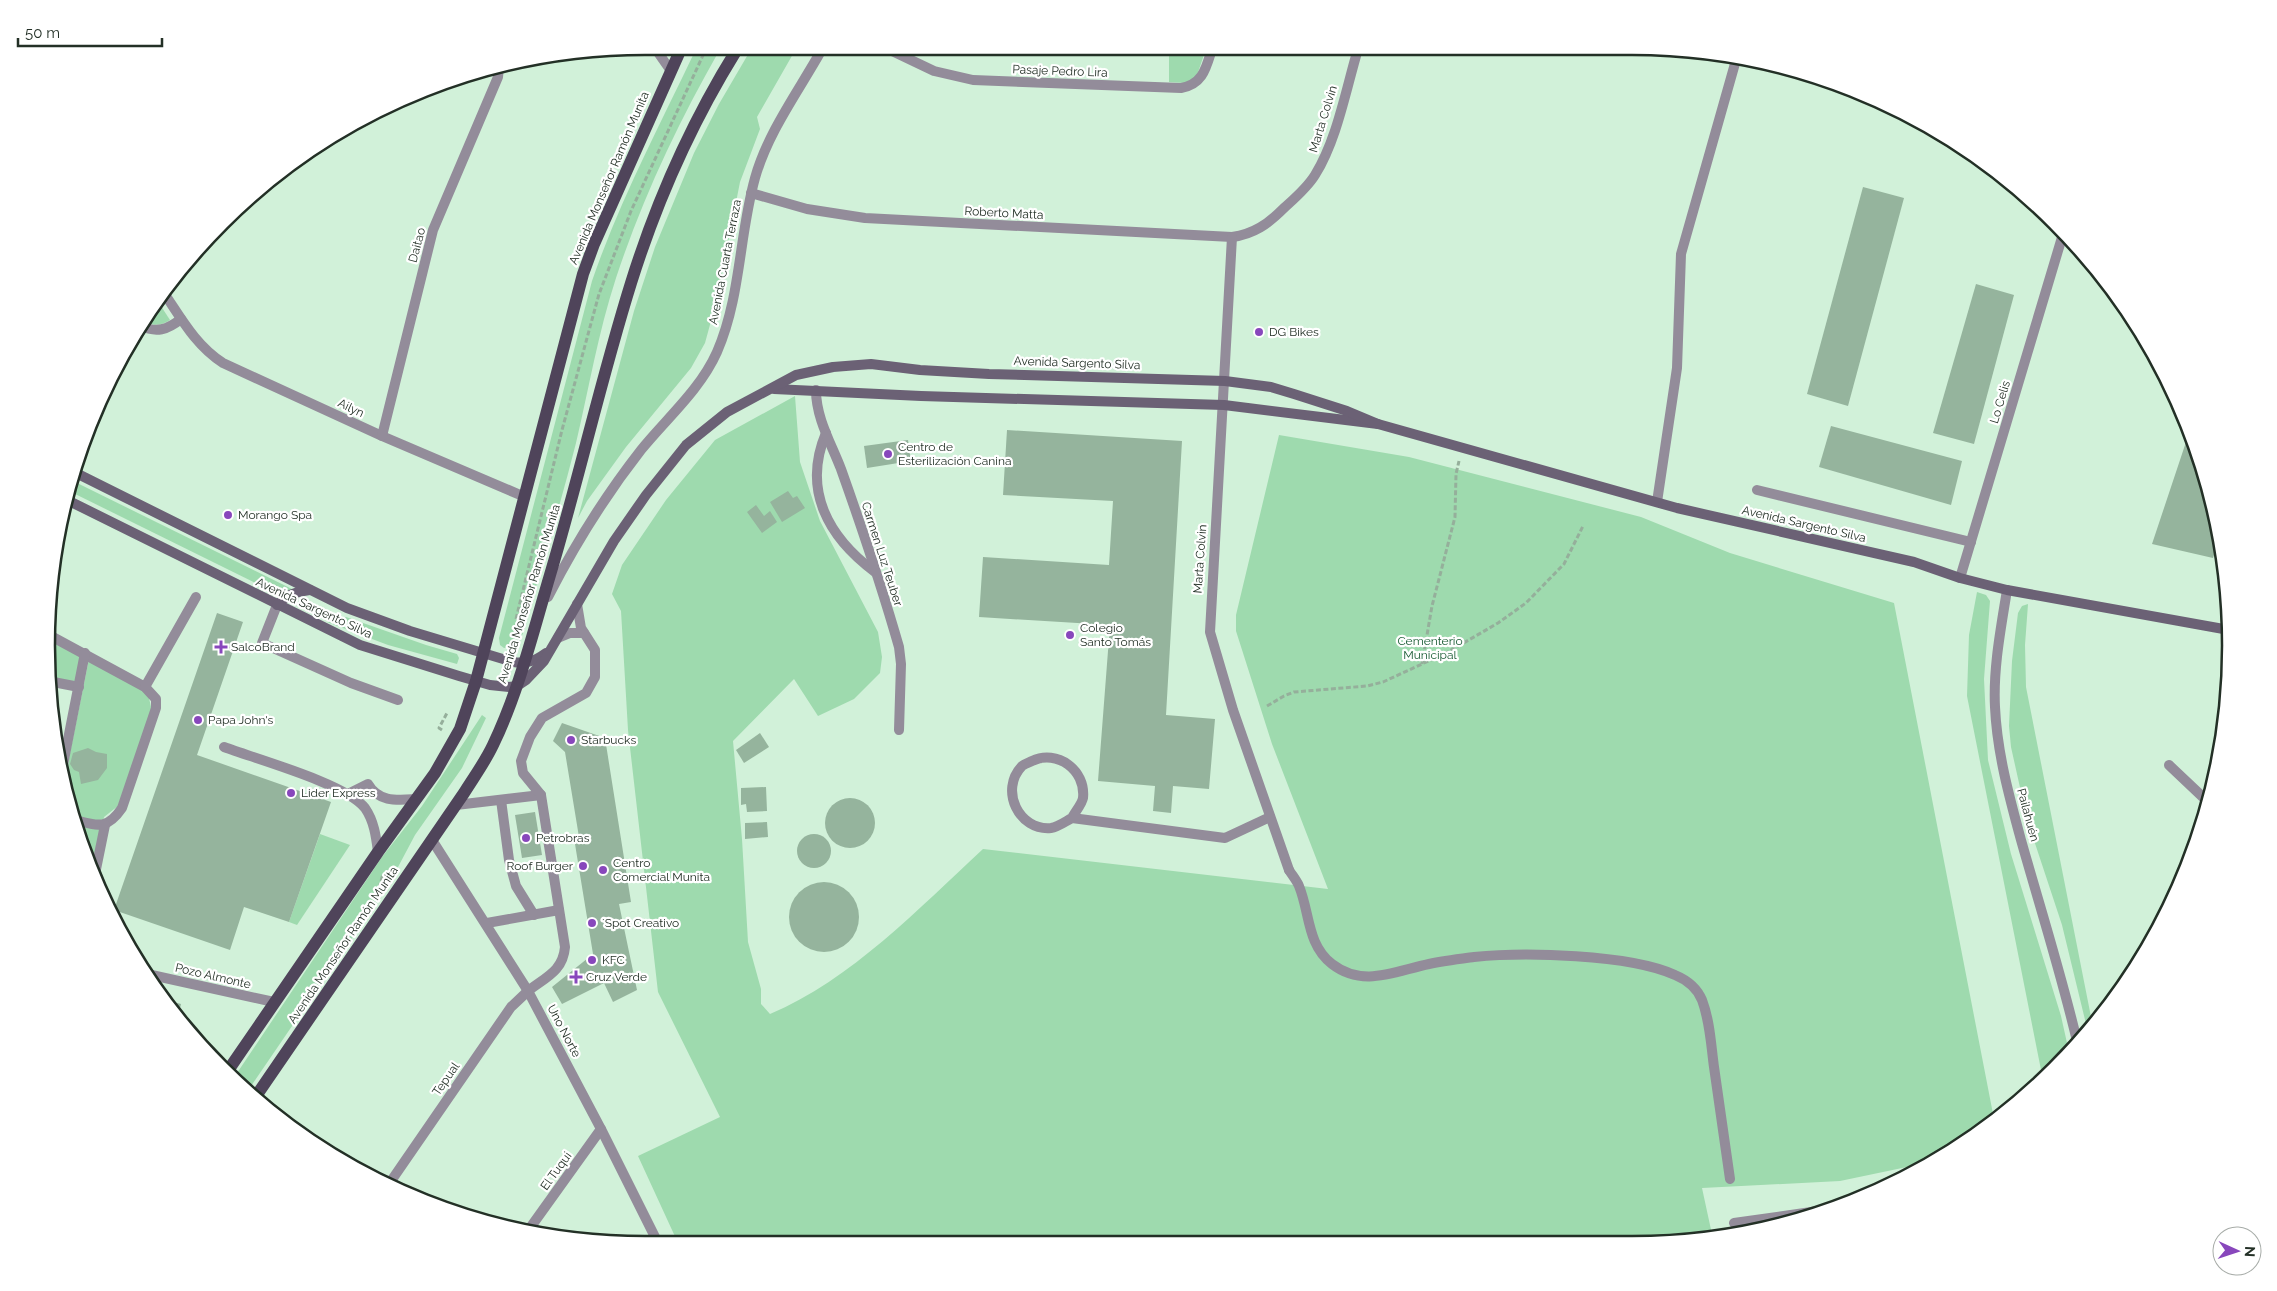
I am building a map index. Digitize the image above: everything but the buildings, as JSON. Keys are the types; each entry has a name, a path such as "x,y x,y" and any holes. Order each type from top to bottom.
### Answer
{"main road":[{"name":"Avenida Monseñor Ramón Munita","path":"231,1066 378,852 435,773 458,734 484,652 583,274 594,244 678,55"},
{"name":"Avenida Monseñor Ramón Munita","path":"259,1092 456,806 487,757 517,686 566,523 621,315 644,244 687,143 713,90 734,55"},
{"name":"Avenida Sargento Silva","path":"73,503 360,645 388,656 476,681 501,687 517,686 533,673 551,650 620,533 657,481 686,445 727,412 774,389 788,378 805,372 834,367 871,364 920,370 970,373 1225,381 1271,387 1347,411 1378,424 1657,502 1914,562 1960,578 2007,590 2222,629"},
{"name":"Avenida Sargento Silva","path":"774,389 921,396 1224,405 1378,424"},
{"name":"Avenida Sargento Silva","path":"80,475 310,590 372,618 524,663"},
{"path":"277,605 284,598 292,594 310,590"},
{"path":"524,663 538,659 551,650"}],"street":[{"path":"660,55 671,72"},
{"name":"Avenida Cuarta Terraza","path":"537,618 571,555 597,513 640,452 691,393 710,365 725,330 733,301 751,192 770,139 818,55"},
{"name":"Pasaje Pedro Lira","path":"900,55 934,71 973,80 1182,88 1189,87 1200,79 1210,55"},
{"name":"Marta Colvin","path":"1257,230 1272,220 1303,190 1323,161 1356,55"},
{"path":"1657,502 1677,368 1681,254 1735,64"},
{"name":"Daitao","path":"382,436 433,230 498,74"},
{"name":"Roberto Matta","path":"751,192 807,209 865,218 1232,237 1246,235 1257,230"},
{"name":"Marta Colvin","path":"1232,237 1224,405 1210,594 1210,632 1216,657 1270,817 1289,870 1299,886 1312,935 1322,956 1333,966 1360,977 1374,978 1429,964 1475,957 1533,956 1623,962 1675,975 1691,984 1702,999 1708,1026 1730,1179"},
{"name":"Lo Celis","path":"1960,578 2061,241"},
{"name":"Ailyn","path":"168,299 205,350 223,363 382,436 525,497"},
{"path":"147,329 162,330 170,328 181,319"},
{"name":"Carmen Luz Teuber","path":"816,390 816,399 826,433 841,469 899,647 899,730"},
{"path":"826,433 819,449 816,465 821,507 829,524 850,550 875,572"},
{"name":"Avenida Sargento Silva","path":"1757,490 1971,542"},
{"name":"Pailahuén","path":"2007,590 1997,656 1994,706 1999,751 2011,802 2075,1035"},
{"path":"145,687 196,597"},
{"path":"541,795 523,773 521,768 522,754 535,727 542,718 580,697 591,686 595,677 595,650 584,633 578,618 577,604"},
{"path":"277,605 262,643 352,683 398,700"},
{"path":"558,638 570,633 584,633"},
{"path":"55,637 145,687 156,699 156,708 122,808 115,818 105,824 97,826 82,822"},
{"path":"65,757 85,653"},
{"path":"56,683 79,687"},
{"path":"224,747 317,780 348,794 364,807 373,822 378,852"},
{"path":"1072,818 1083,798 1080,776 1064,760 1042,756 1022,766 1012,786 1014,808 1030,824 1052,828 1072,818 1225,838 1270,817"},
{"path":"2169,765 2202,797"},
{"path":"348,794 368,784 377,795 386,799 417,799"},
{"path":"456,806 541,795"},
{"name":"Tepual","path":"392,1178 511,1007 562,962 565,946 541,795"},
{"path":"501,800 509,860 516,886 534,915"},
{"path":"97,864 105,824"},
{"name":"Uno Norte","path":"432,840 487,923 528,991 602,1129 655,1236"},
{"path":"487,923 559,910"},
{"name":"Pozo Almonte","path":"156,976 274,1002"},
{"name":"El Tuqui","path":"532,1225 602,1129"},
{"path":"1734,1223 1785,1216"}],"path":[{"path":"516,620 562,430 597,302 631,211 703,55"},
{"path":"1422,664 1432,606 1455,517 1456,474 1459,460"},
{"path":"1267,706 1294,692 1367,686 1383,682 1448,652 1498,623 1526,603 1564,564 1584,526"}],"green space":[{"path":"693,55 717,55 689,106 662,162 626,249 604,319 570,467 523,633 516,644 504,648 500,645 499,638 592,281 614,222"},
{"path":"748,55 792,55 757,117 760,129 740,182 717,299 705,343 691,368 626,447 587,501 578,518 634,311 655,247 694,153 719,104"},
{"path":"1169,55 1204,55 1196,78 1185,83 1169,82"},
{"path":"162,307 170,320 156,325 150,324"},
{"name":"Cementerio Municipal","path":"795,396 800,462 820,521 878,632 882,657 880,673 854,699 818,716 794,679 733,741 742,839 748,942 761,989 761,1004 770,1014 800,1000 856,962 909,918 983,849 1328,889 1272,744 1236,631 1236,615 1279,435 1409,457 1641,517 1730,553 1894,603 1993,1113 1960,1136 1909,1167 1840,1181 1702,1188 1711,1231 1670,1235 675,1236 638,1156 720,1117 658,992 628,730 621,611 612,594 622,565 666,500 715,440"},
{"path":"78,483 294,590 282,594 276,593 75,494"},
{"path":"1977,592 1986,595 1990,601 1984,679 1988,760 2011,854 2061,1016 2067,1043 2041,1070 1967,696 1969,635"},
{"path":"2028,604 2025,645 2026,687 2091,1016 2086,1022 2062,925 2027,819 2011,747 2009,726 2012,661 2018,613 2022,606"},
{"path":"346,617 457,654 459,658 457,664 388,645 327,622"},
{"path":"55,642 80,655 76,682 56,678"},
{"path":"89,659 148,694 152,711 118,806 104,817 95,859 86,835 67,766"},
{"path":"482,715 486,718 462,768 415,835 389,884 252,1085 238,1072 382,857 422,806"},
{"path":"320,834 350,845 297,925 289,922"}],"place":[{"name":"DG Bikes","path":"1259,332"},
{"name":"Centro de Esterilización Canina","path":"888,454"},
{"name":"Morango Spa","path":"228,515"},
{"name":"Colegio Santo Tomás","path":"1070,635"},
{"name":"SalcoBrand","path":"221,647"},
{"name":"Papa John's","path":"198,720"},
{"name":"Starbucks","path":"571,740"},
{"name":"Lider Express","path":"291,793"},
{"name":"Petrobras","path":"526,838"},
{"name":"Roof Burger","path":"583,866"},
{"name":"Centro Comercial Munita","path":"603,870"},
{"name":"´Spot Creativo","path":"592,923"},
{"name":"KFC","path":"592,960"},
{"name":"Cruz Verde","path":"576,977"}]}
